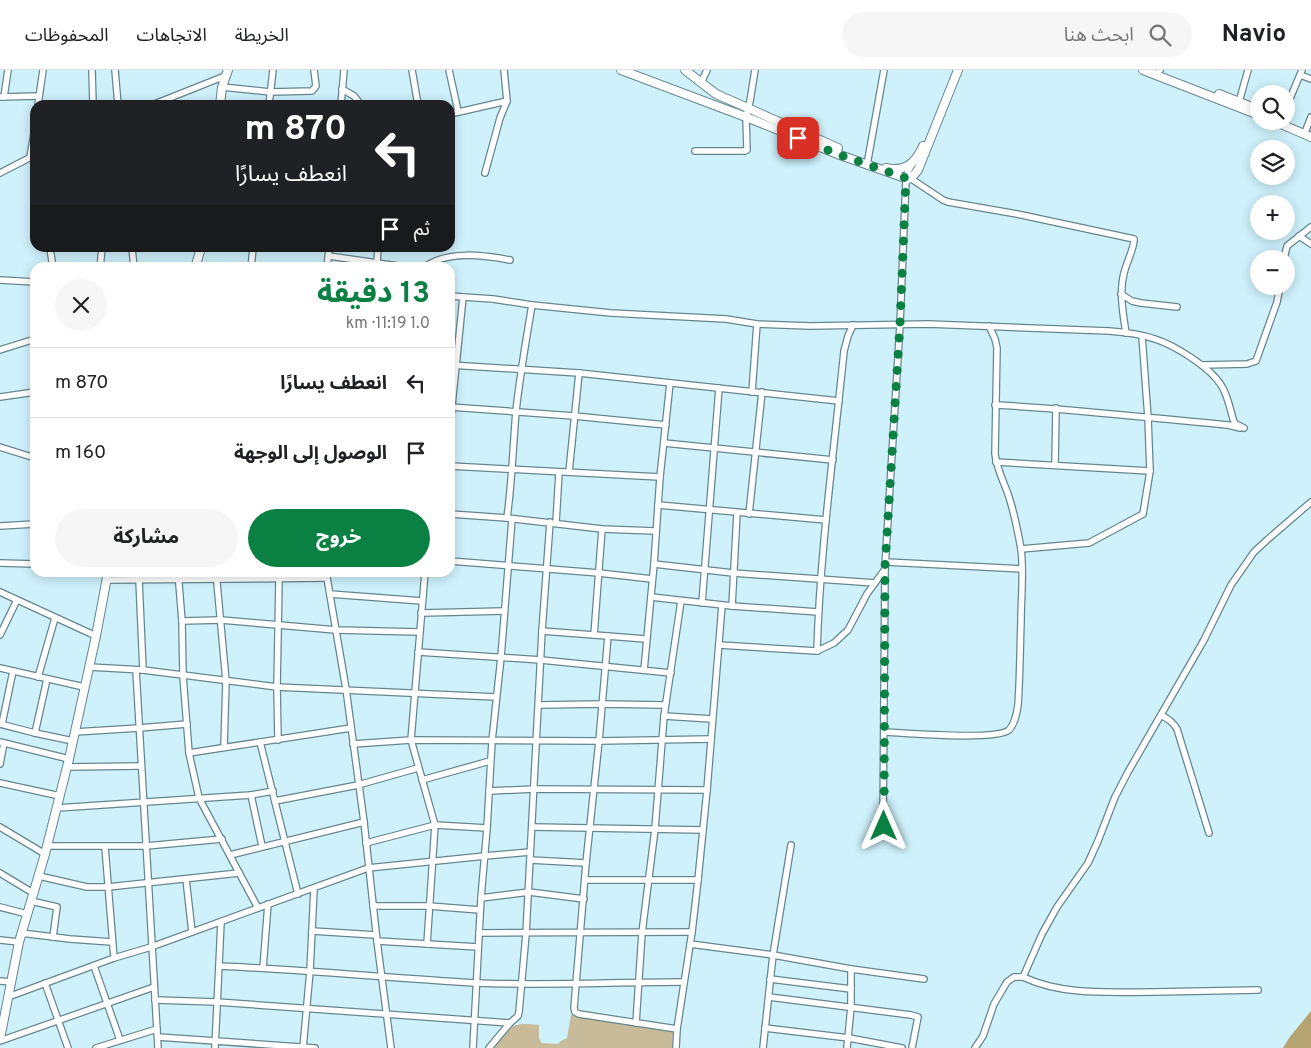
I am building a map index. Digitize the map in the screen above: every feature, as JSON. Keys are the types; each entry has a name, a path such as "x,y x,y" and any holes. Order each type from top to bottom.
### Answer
{"street":[{"path":"8,70 2,97 39,96"},
{"path":"39,100 43,70"},
{"path":"91,100 92,70"},
{"path":"115,70 118,100"},
{"path":"269,100 273,70"},
{"path":"222,87 270,92 312,91 316,86 314,70"},
{"path":"341,100 344,70"},
{"path":"412,70 417,100"},
{"path":"449,70 458,111"},
{"path":"485,173 500,118 507,101 504,70"},
{"path":"621,70 748,113 908,178 948,202 1017,214 1134,239 1124,273 1122,294 1126,333"},
{"path":"685,70 716,94 748,113"},
{"path":"702,83 707,70"},
{"path":"695,151 745,151 747,147 748,113 755,70"},
{"path":"868,163 884,70"},
{"path":"908,178 918,170 950,84 953,70"},
{"path":"884,826 886,566 908,171 919,155 958,70"},
{"path":"1143,70 1250,108"},
{"path":"1158,70 1250,108"},
{"path":"1239,102 1248,70"},
{"path":"1295,86 1301,72 1311,79"},
{"path":"221,100 226,73"},
{"path":"164,100 226,73"},
{"path":"342,89 357,100"},
{"path":"455,112 507,101"},
{"path":"1295,125 1309,131 1311,117"},
{"path":"1295,130 1311,137"},
{"path":"0,173 30,158"},
{"path":"868,163 897,170 906,167 916,160"},
{"path":"1286,250 1287,246 1311,227"},
{"path":"1299,236 1311,244"},
{"path":"328,262 329,252"},
{"path":"329,256 370,262"},
{"path":"433,262 438,259 451,257 510,260"},
{"path":"0,280 30,282"},
{"path":"1122,294 1132,301 1177,307"},
{"path":"1202,365 1247,364 1256,360 1278,295"},
{"path":"455,296 485,298 612,313 726,319 757,324 810,326 900,324 989,326 1126,333 1155,339 1168,344 1202,365 1221,383 1234,422 1244,428 1056,408 996,404"},
{"path":"455,351 463,297"},
{"path":"473,1048 490,761 504,611 511,469 521,369 532,305"},
{"path":"752,392 757,324"},
{"path":"818,651 818,612 826,520 846,344 853,325"},
{"path":"884,732 976,736 1002,733 1008,730 1016,716 1018,705 1021,549 1009,497 996,462 997,348 989,326"},
{"path":"1021,549 1089,543 1141,515 1144,511 1150,471 1142,336"},
{"path":"0,350 30,341"},
{"path":"455,365 579,373 839,401"},
{"path":"569,472 579,373"},
{"path":"644,670 670,383"},
{"path":"702,603 719,388"},
{"path":"749,514 762,392"},
{"path":"0,397 30,393"},
{"path":"455,407 666,425"},
{"path":"1055,465 1056,408"},
{"path":"664,443 833,460"},
{"path":"0,447 30,456"},
{"path":"996,462 1150,471"},
{"path":"455,466 660,477"},
{"path":"489,1048 518,1016 522,984 529,892 542,631 547,568 560,472"},
{"path":"1023,977 1042,934 1057,907 1088,863 1115,797 1128,772 1204,640 1242,567 1266,540 1311,502"},
{"path":"658,505 826,520"},
{"path":"732,606 737,513"},
{"path":"455,514 509,518 602,529 655,532"},
{"path":"0,526 30,524"},
{"path":"594,634 602,529"},
{"path":"455,561 547,568 652,579"},
{"path":"0,563 30,564"},
{"path":"654,564 733,573 875,583"},
{"path":"886,566 1022,569"},
{"path":"719,645 818,651 834,644 848,630 862,602 886,566"},
{"path":"107,577 68,763 39,876 21,933 1,1027 0,1040 154,987"},
{"path":"115,577 139,580 179,580 207,577"},
{"path":"179,577 187,724 190,753 199,798 258,908"},
{"path":"216,577 226,681 224,747"},
{"path":"273,577 295,577"},
{"path":"327,577 346,689 364,822 372,906 391,1048"},
{"path":"424,577 411,740 435,825 427,944"},
{"path":"278,740 276,687 279,578"},
{"path":"139,580 139,728 158,1048"},
{"path":"0,592 96,636"},
{"path":"330,594 422,601"},
{"path":"651,597 732,606 818,612"},
{"path":"0,635 17,600"},
{"path":"636,1023 642,932 655,829 665,705 682,601"},
{"path":"676,1048 698,880 722,605"},
{"path":"421,613 504,611"},
{"path":"38,677 54,618"},
{"path":"182,621 221,620 336,630 419,632"},
{"path":"542,631 646,639"},
{"path":"608,636 586,863 575,1012 677,1029"},
{"path":"418,652 541,660 671,673"},
{"path":"89,667 139,670 276,687 496,697"},
{"path":"0,668 84,688"},
{"path":"13,671 1,724 73,741"},
{"path":"35,733 47,679"},
{"path":"539,705 665,705"},
{"path":"1161,715 1170,720 1177,729 1209,833"},
{"path":"664,716 712,719"},
{"path":"75,732 187,724"},
{"path":"190,753 351,728"},
{"path":"353,744 411,740 599,741 711,739"},
{"path":"260,742 298,894"},
{"path":"0,764 2,743 68,763 141,766"},
{"path":"422,780 490,761"},
{"path":"275,801 358,785 418,768"},
{"path":"0,783 60,796"},
{"path":"489,790 707,790"},
{"path":"57,808 251,795 272,791"},
{"path":"251,795 262,846"},
{"path":"230,855 364,822"},
{"path":"366,843 435,825 487,828"},
{"path":"0,827 46,850 146,846 222,839"},
{"path":"532,827 703,830"},
{"path":"762,1048 773,955 791,846"},
{"path":"105,847 114,958"},
{"path":"8,997 314,889 368,868 530,852"},
{"path":"530,860 586,863"},
{"path":"0,873 33,893"},
{"path":"39,876 88,886 108,887 239,873"},
{"path":"186,879 192,932"},
{"path":"585,880 698,880"},
{"path":"303,1048 310,971 314,889"},
{"path":"481,898 529,892 584,899"},
{"path":"31,901 56,907 53,936"},
{"path":"263,968 268,904"},
{"path":"372,906 429,906 480,910"},
{"path":"0,907 27,914"},
{"path":"215,1048 221,922"},
{"path":"312,931 478,948"},
{"path":"479,933 692,932"},
{"path":"21,933 112,942"},
{"path":"0,940 19,942"},
{"path":"690,944 924,978"},
{"path":"94,966 120,1040"},
{"path":"220,966 476,983 684,982"},
{"path":"847,1048 851,1007 851,968"},
{"path":"975,1048 983,1036 994,1004 1007,982 1014,977 1023,977 1053,988 1078,991 1258,990"},
{"path":"770,979 851,988"},
{"path":"0,981 11,982"},
{"path":"45,983 68,1048"},
{"path":"769,997 918,1017 912,1048"},
{"path":"155,1000 217,1002 510,1023"},
{"path":"765,1028 849,1038 902,1048"},
{"path":"96,1048 157,1029"},
{"path":"158,1037 315,1048"}],"shaded area":[{"path":"1311,1011 1311,1048 1283,1048 1289,1038"},
{"path":"571,1015 673,1031 672,1048 494,1048 507,1030 522,1024 539,1025 539,1039 542,1043 558,1044 567,1038"}],"route":[{"path":"798,138 906,178 900,324 885,567 884,826"}]}
